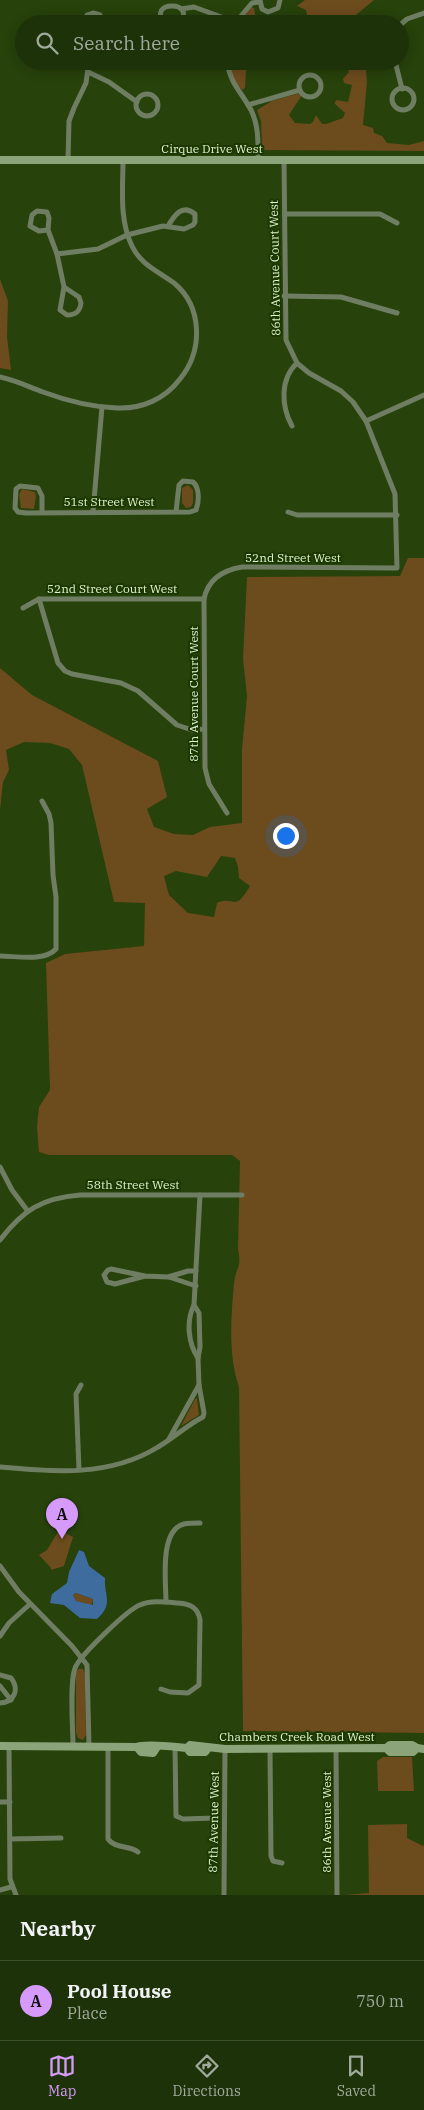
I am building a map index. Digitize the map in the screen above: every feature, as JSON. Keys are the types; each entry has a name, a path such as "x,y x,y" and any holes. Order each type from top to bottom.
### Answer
{"street":[{"path":"242,15 252,3 259,1 265,11 272,12 278,8 280,0"},
{"path":"161,15 166,6 175,5 181,9 183,15"},
{"path":"181,9 194,6 216,15"},
{"path":"409,18 424,13"},
{"path":"229,70 232,82 248,105 257,128 258,160"},
{"path":"397,70 402,89"},
{"path":"68,160 71,115 86,83 88,72 109,82 137,102 139,112 146,116 153,114 158,109 158,102 151,95 141,96 137,102"},
{"path":"307,76 317,77 321,82 319,93 312,96 305,96 300,90 300,83 307,76"},
{"path":"402,89 410,90 414,96 414,103 406,110 398,108 393,103 395,93 402,89"},
{"path":"248,105 300,90"},
{"name":"Cirque Drive West","path":"0,160 424,160"},
{"path":"0,377 57,397 102,407 132,408 144,405 162,396 185,373 191,361 196,342 194,314 186,296 172,282 145,264 134,251 127,235 123,216 123,160"},
{"name":"86th Avenue Court West","path":"284,160 285,334 288,347 297,363"},
{"path":"57,254 108,246 127,235 168,226 184,230 195,222 195,214 192,211 183,210 175,213 168,226"},
{"path":"48,230 39,231 30,226 32,215 37,211 47,212 49,218 48,230 57,254 64,287 60,310 68,315 73,315 78,312 81,302 79,297 64,287"},
{"path":"285,214 380,214 397,222"},
{"path":"284,296 341,297 396,313"},
{"path":"288,512 296,515 397,515 391,478 366,421 353,402 341,391 297,363 290,370 286,380 286,412 292,426"},
{"path":"366,421 424,395"},
{"path":"93,512 102,407"},
{"name":"51st Street West","path":"42,513 42,496 38,488 20,486 16,489 15,508 18,512 42,513 190,512 196,510 198,488 193,482 183,481 179,485 176,512"},
{"name":"52nd Street West","path":"204,599 212,581 223,573 235,568 397,568 397,515"},
{"path":"40,599 58,663 65,671 72,674 121,682 138,692 178,725 192,730 204,729"},
{"name":"52nd Street Court West","path":"23,608 40,599 204,599"},
{"name":"87th Avenue Court West","path":"204,599 206,776 217,799 227,813"},
{"path":"0,956 48,956 56,949 56,897 52,875 51,823 49,814 42,802"},
{"path":"0,1167 12,1190 27,1210 15,1221 0,1240"},
{"path":"198,1358 192,1349 189,1315 194,1305 196,1286 200,1195"},
{"name":"58th Street West","path":"27,1210 44,1202 71,1196 242,1195"},
{"path":"145,1276 115,1284 107,1282 104,1275 108,1270 117,1269 145,1276 168,1277 196,1286"},
{"path":"168,1277 188,1271 196,1271"},
{"path":"0,1467 56,1471 100,1469 124,1463 158,1448 203,1417 199,1385 199,1313 194,1305"},
{"path":"79,1470 76,1394 81,1385"},
{"path":"168,1440 199,1385"},
{"path":"166,1602 166,1552 168,1540 176,1529 183,1524 200,1523"},
{"path":"0,1566 30,1604 72,1646 88,1669 89,1746"},
{"path":"73,1746 73,1673 82,1658 136,1606 150,1602 189,1604 195,1608 199,1615 199,1681 195,1689 188,1693 170,1692 161,1689"},
{"path":"0,1636 9,1623 30,1604"},
{"path":"0,1675 7,1676 14,1682 16,1692 11,1700 0,1703"},
{"path":"0,1686 11,1700"},
{"name":"Chambers Creek Road West","path":"0,1746 137,1747 153,1745 158,1747 187,1748 190,1745 206,1745 208,1748 270,1749 386,1748 390,1745 412,1745 420,1748"},
{"path":"9,1746 11,1886 16,1895"},
{"path":"108,1746 108,1839 113,1844 134,1848 138,1852"},
{"path":"175,1747 176,1816 183,1819 214,1818"},
{"name":"86th Avenue West","path":"336,1748 337,1895"},
{"name":"87th Avenue West","path":"224,1895 225,1749"},
{"path":"270,1749 271,1856 273,1860 282,1863"},
{"path":"0,1802 10,1802"},
{"path":"10,1839 61,1838"},
{"path":"0,1890 11,1886"}],"shaded area":[{"path":"305,0 374,0 356,15 307,15 306,10 297,6"},
{"path":"251,7 254,8 255,15 244,15"},
{"path":"231,70 246,70 245,88 242,90 233,79"},
{"path":"348,70 366,70 367,82 363,125 373,128 374,133 382,136 387,143 409,145 424,141 424,151 265,150 262,146 261,121 257,110 272,101 300,93 302,95 289,115 295,123 310,124 316,115 322,124 343,118 345,113 335,102 337,100 348,102 352,85 344,83 343,79 349,72"},
{"path":"0,279 8,301 7,337 11,370 0,368"},
{"path":"188,485 193,490 193,503 191,507 186,508 182,503 182,488"},
{"path":"22,489 35,492 34,509 21,508 19,495"},
{"path":"408,558 424,558 424,1733 243,1731 239,1387 233,1362 231,1336 234,1283 239,1264 240,1161 232,1155 49,1155 39,1152 37,1127 39,1107 50,1090 46,963 65,954 144,946 145,903 114,902 82,765 69,749 50,743 24,742 6,750 9,770 3,782 0,810 0,668 32,695 158,761 167,797 147,809 154,827 174,834 193,835 210,827 242,823 242,749 247,696 243,659 247,577 400,576","holes":["221,856 235,858 239,878 250,886 237,902 223,901 217,903 214,917 188,913 169,895 164,876 176,871 207,877"]},
{"path":"197,1398 199,1415 181,1426 195,1399"},
{"path":"59,1530 73,1537 64,1566 51,1570 39,1555 47,1550"},
{"path":"76,1593 93,1599 92,1605 76,1601 73,1595"},
{"path":"78,1669 83,1669 85,1674 86,1735 83,1740 78,1738 76,1733 76,1673"},
{"path":"383,1757 412,1757 414,1791 378,1791 377,1761"},
{"path":"407,1824 407,1838 424,1845 424,1895 345,1895 369,1893 368,1825"}],"water":[{"path":"79,1550 84,1552 89,1566 105,1578 107,1604 97,1619 80,1618 64,1605 50,1603 52,1594 67,1583 69,1572","holes":["76,1593 93,1599 93,1605 76,1601 73,1595"]}],"place":[{"name":"Pool House","path":"62,1539"}]}
